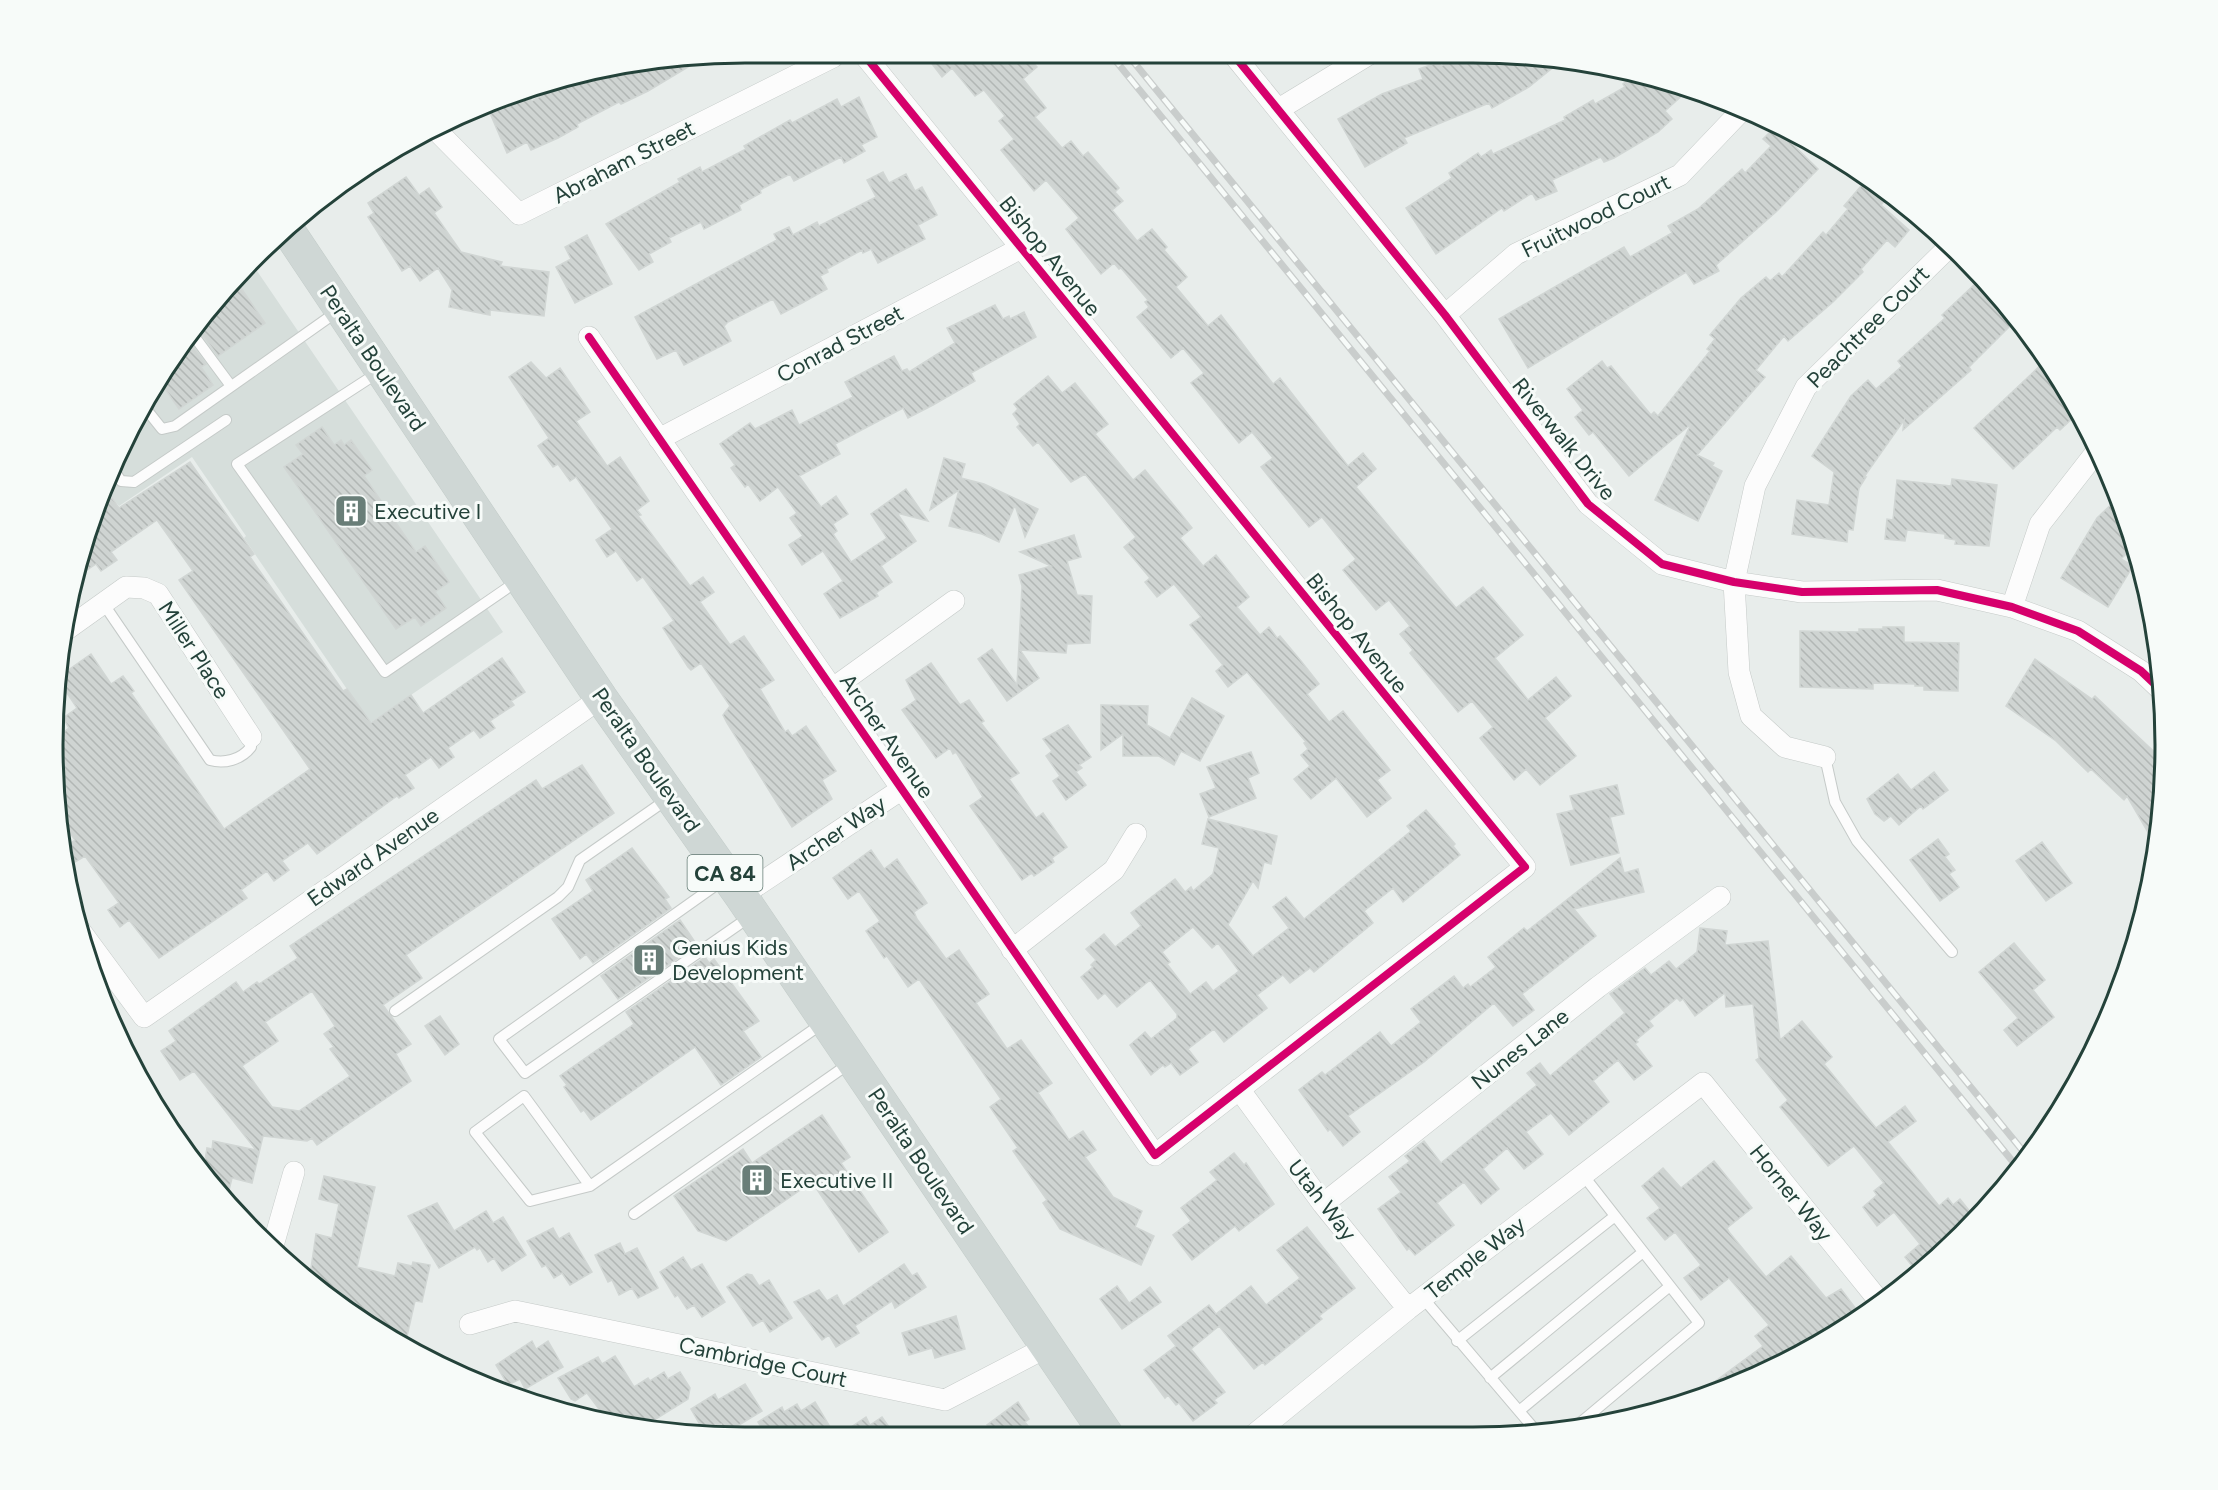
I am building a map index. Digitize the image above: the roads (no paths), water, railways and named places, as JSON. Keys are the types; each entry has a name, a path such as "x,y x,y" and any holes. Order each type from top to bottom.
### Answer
{"main road":[{"name":"Peralta Boulevard","path":"291,236 601,698 741,896 1047,1347 1093,1427"}],"street":[{"name":"Abraham Street","path":"440,134 519,214 821,63"},
{"name":"Bishop Avenue","path":"871,63 1525,867 1155,1155"},
{"name":"Riverwalk Drive","path":"1241,63 1445,315 1588,504 1662,564 1734,582 1802,592 1937,590 2012,607 2078,631 2141,671 2152,681"},
{"path":"1279,109 1355,63"},
{"name":"Fruitwood Court","path":"1445,315 1516,254 1680,175 1736,116"},
{"name":"Conrad Street","path":"659,439 1021,248"},
{"name":"Peachtree Court","path":"1825,757 1785,747 1751,716 1739,672 1734,582 1755,486 1806,387 1944,252"},
{"name":"Archer Avenue","path":"588,338 1155,1155"},
{"path":"2012,607 2040,524 2092,458"},
{"name":"Miller Place","path":"74,624 126,587 144,588 158,594 251,737"},
{"path":"832,688 954,601"},
{"name":"Edward Avenue","path":"95,950 144,1017 601,698"},
{"name":"Archer Way","path":"741,896 902,789"},
{"path":"1012,950 1114,870 1136,834"},
{"name":"Nunes Lane","path":"1323,1204 1598,987 1720,897"},
{"name":"Temple Way","path":"1262,1427 1416,1303 1703,1083"},
{"name":"Horner Way","path":"1703,1083 1875,1296"},
{"name":"Utah Way","path":"1239,1089 1323,1204 1416,1303"},
{"path":"275,1239 294,1172"},
{"name":"Cambridge Court","path":"470,1324 516,1311 945,1400 1047,1347"}],"lane":[{"path":"149,413 162,429 175,426 340,309"},
{"path":"197,340 231,386"},
{"path":"382,370 237,464 385,672 521,578"},
{"path":"118,476 121,480 134,482 226,420"},
{"path":"103,603 210,760 219,763 240,757 251,747 251,737"},
{"path":"1825,757 1835,802 1857,841 1952,952"},
{"path":"395,1011 558,897 568,887 580,860 671,797"},
{"path":"741,896 525,1073 499,1039 741,896"},
{"path":"590,1186 524,1096 475,1132 530,1201 590,1186 826,1021"},
{"path":"634,1214 853,1061"},
{"path":"1583,1175 1699,1323 1587,1417"},
{"path":"1457,1341 1615,1216"},
{"path":"1490,1378 1643,1252"},
{"path":"1519,1411 1670,1286"},
{"path":"1416,1303 1457,1341 1531,1425"}],"railway":[{"path":"1118,63 2013,1162"},
{"path":"1135,63 2022,1149"}],"place":[{"name":"Executive I","path":"351,511"},
{"name":"Genius Kids Development","path":"649,960"},
{"name":"Executive II","path":"757,1180"}]}
